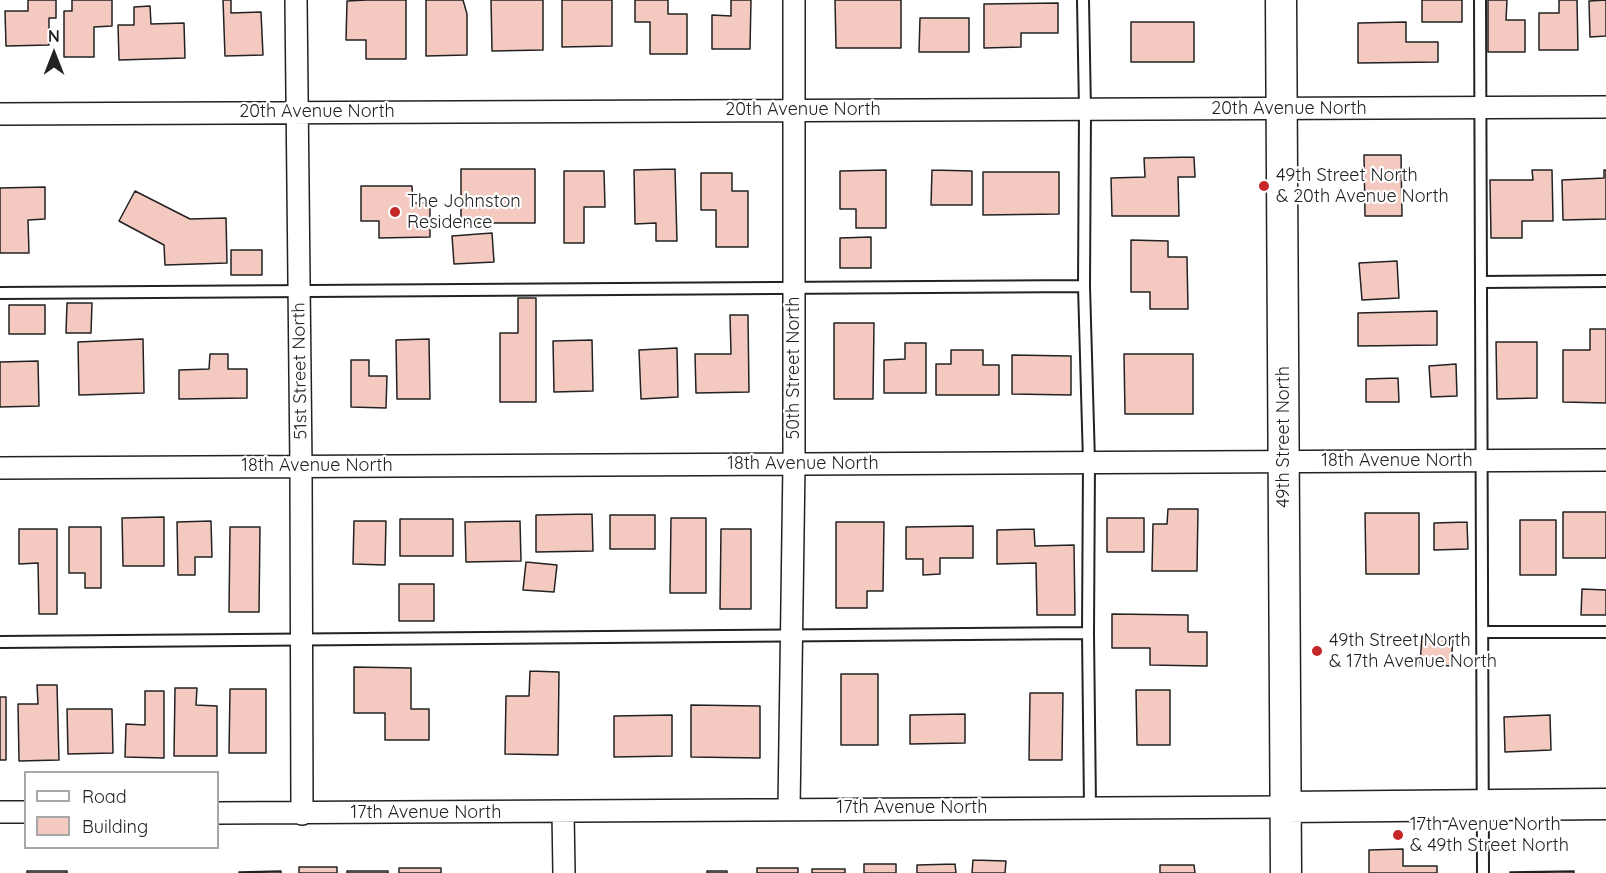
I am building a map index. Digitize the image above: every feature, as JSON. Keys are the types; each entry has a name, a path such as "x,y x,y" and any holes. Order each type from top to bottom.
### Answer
{"main road":[{"name":"49th Street North","path":"1281,0 1286,873"},
{"name":"17th Avenue North","path":"1286,807 1606,804"}],"street":[{"name":"51st Street North","path":"296,0 302,814"},
{"name":"50th Street North","path":"789,808 794,464 794,0"},
{"name":"20th Avenue North","path":"0,114 1606,107"},
{"name":"18th Avenue North","path":"0,468 1606,460"},
{"name":"17th Avenue North","path":"219,813 563,812 789,808 1286,807"},
{"path":"0,812 24,812"},
{"path":"563,812 564,873"}],"lane":[{"path":"1083,0 1084,286 1089,462 1090,807"},
{"path":"1480,0 1484,873"},
{"path":"1482,282 1606,281"},
{"path":"0,293 1084,286"},
{"path":"0,642 1088,633"},
{"path":"1483,633 1606,633"}],"building":[{"path":"28,0 56,0 56,18 49,18 49,45 6,46 5,11 28,11"},
{"path":"72,0 112,0 112,26 94,27 94,57 64,57 64,11 72,11"},
{"path":"223,0 231,0 231,13 261,12 263,55 225,56"},
{"path":"406,0 406,59 366,59 366,40 346,40 347,1"},
{"path":"426,0 463,0 467,14 467,55 426,56"},
{"path":"491,0 543,0 543,50 492,51"},
{"path":"562,0 612,0 612,46 562,47"},
{"path":"635,0 668,0 668,14 687,14 687,54 650,54 650,22 635,22"},
{"path":"731,0 751,0 750,49 712,49 712,15 731,16"},
{"path":"835,0 901,0 901,48 836,48"},
{"path":"1422,0 1462,0 1462,22 1422,22"},
{"path":"1488,0 1507,0 1506,20 1525,20 1525,52 1488,52"},
{"path":"1559,0 1577,0 1578,50 1539,50 1539,13 1559,13"},
{"path":"1606,0 1606,36 1590,37 1589,1"},
{"path":"1058,3 1058,33 1021,33 1021,47 984,48 984,4"},
{"path":"150,6 151,24 184,23 185,58 119,60 118,25 134,25 134,7"},
{"path":"920,18 969,18 969,52 919,52"},
{"path":"1131,22 1194,22 1194,62 1131,62"},
{"path":"1406,22 1406,42 1438,42 1438,62 1358,63 1358,23"},
{"path":"1364,155 1401,155 1402,216 1365,216"},
{"path":"1194,157 1195,177 1178,177 1179,216 1112,216 1111,178 1145,177 1144,158"},
{"path":"461,169 535,169 535,223 461,223"},
{"path":"675,169 677,241 656,241 656,223 635,224 634,170"},
{"path":"886,170 886,228 856,228 856,209 840,209 840,171"},
{"path":"932,170 972,171 972,205 931,205"},
{"path":"1532,170 1552,170 1553,221 1522,221 1522,238 1491,238 1490,180 1533,180"},
{"path":"1604,170 1606,170 1606,219 1563,220 1562,180 1604,178"},
{"path":"564,171 604,171 605,207 584,207 584,243 564,243"},
{"path":"983,172 1059,172 1059,214 983,215"},
{"path":"701,173 732,173 732,191 748,191 748,247 716,247 716,210 701,210"},
{"name":"The Johnston Residence","path":"361,186 412,186 413,203 430,203 430,237 379,238 379,221 361,221"},
{"path":"45,187 45,219 28,220 29,253 0,253 0,188"},
{"path":"135,191 190,219 226,218 227,263 165,265 164,245 119,221"},
{"path":"492,233 494,262 454,264 452,236"},
{"path":"871,237 871,268 840,268 840,238"},
{"path":"1131,240 1168,241 1168,257 1187,257 1188,309 1150,309 1150,292 1131,292"},
{"path":"231,250 262,250 262,275 231,275"},
{"path":"1397,261 1399,298 1362,300 1359,263"},
{"path":"518,298 536,298 536,402 500,402 500,333 518,333"},
{"path":"67,303 92,303 91,333 66,333"},
{"path":"9,305 45,305 45,334 9,334"},
{"path":"1437,311 1437,345 1358,346 1358,313"},
{"path":"730,315 748,315 749,392 696,393 695,354 731,354"},
{"path":"834,323 874,323 873,399 834,399"},
{"path":"1590,329 1606,329 1606,403 1563,402 1563,350 1590,350"},
{"path":"143,339 144,393 79,395 78,342"},
{"path":"429,339 430,399 397,399 396,340"},
{"path":"592,340 593,391 554,392 553,341"},
{"path":"1496,342 1537,342 1537,398 1497,399"},
{"path":"905,343 926,343 926,393 884,393 884,360 905,359"},
{"path":"677,348 678,397 641,399 639,350"},
{"path":"951,350 983,350 983,365 999,365 999,395 936,395 936,364 951,364"},
{"path":"210,354 228,354 228,369 247,369 247,398 179,399 179,370 209,369"},
{"path":"1124,354 1193,354 1193,414 1125,414"},
{"path":"1012,355 1071,356 1071,395 1012,394"},
{"path":"351,360 369,360 369,376 387,376 386,408 351,407"},
{"path":"38,361 39,406 0,407 0,362"},
{"path":"1456,364 1457,396 1431,397 1429,366"},
{"path":"1398,378 1399,402 1366,402 1366,379"},
{"path":"1168,509 1198,509 1197,571 1152,571 1153,524 1167,524"},
{"path":"1563,512 1606,512 1606,558 1563,558"},
{"path":"1365,513 1419,513 1419,574 1366,574"},
{"path":"592,514 593,551 536,552 536,515"},
{"path":"610,515 655,515 655,549 610,549"},
{"path":"164,517 164,566 123,566 122,518"},
{"path":"671,518 706,518 706,593 670,593"},
{"path":"1107,518 1144,518 1144,552 1107,552"},
{"path":"400,519 453,519 453,556 400,556"},
{"path":"1520,520 1556,520 1556,575 1520,575"},
{"path":"211,521 212,557 195,557 195,575 178,575 177,522"},
{"path":"354,521 386,521 385,565 353,564"},
{"path":"520,521 521,561 466,562 465,522"},
{"path":"836,522 884,522 883,591 867,591 867,608 836,608"},
{"path":"1467,522 1468,549 1434,550 1434,523"},
{"path":"973,526 973,558 940,558 940,574 923,575 923,559 906,559 906,527"},
{"path":"69,527 101,527 101,588 85,588 85,573 69,573"},
{"path":"230,527 260,527 259,612 229,612"},
{"path":"19,529 57,529 57,614 39,614 38,563 19,564"},
{"path":"721,529 751,529 751,609 720,609"},
{"path":"1034,529 1035,546 1074,545 1075,615 1037,615 1036,563 997,564 997,530"},
{"path":"526,562 557,565 554,592 523,590"},
{"path":"399,584 434,584 434,621 399,621"},
{"path":"1582,589 1606,590 1606,615 1581,615"},
{"path":"1112,614 1188,615 1188,632 1207,632 1207,666 1150,665 1150,648 1112,648"},
{"path":"1422,636 1453,637 1451,666 1420,664"},
{"path":"354,667 411,668 411,709 429,709 429,740 385,740 385,713 354,713"},
{"path":"530,671 559,672 558,755 505,754 506,696 529,696"},
{"path":"841,674 878,674 878,745 841,745"},
{"path":"37,685 57,685 59,760 19,761 18,704 38,704"},
{"path":"175,688 197,688 196,705 217,706 217,756 174,756"},
{"path":"230,689 266,689 266,753 229,753"},
{"path":"1136,690 1170,690 1170,745 1137,745"},
{"path":"145,691 164,691 164,758 125,757 126,724 145,725"},
{"path":"1030,693 1063,693 1062,760 1029,760"},
{"path":"0,697 6,697 6,760 0,760"},
{"path":"691,705 760,706 760,758 691,757"},
{"path":"67,709 112,709 113,753 68,754"},
{"path":"965,714 965,743 910,744 910,715"},
{"path":"672,715 672,756 614,757 614,716"},
{"path":"1550,715 1551,750 1505,752 1504,717"},
{"path":"1403,849 1403,866 1437,866 1437,873 1369,873 1369,850"},
{"path":"973,860 1006,861 1005,873 972,873"},
{"path":"864,864 896,864 896,873 864,873"},
{"path":"955,864 956,873 917,873 917,865"},
{"path":"1160,865 1194,865 1195,873 1160,873"},
{"path":"299,867 337,867 337,873 299,873"},
{"path":"399,868 441,868 441,873 399,873"},
{"path":"757,868 798,868 798,873 757,873"},
{"path":"812,869 845,869 845,873 812,873"},
{"path":"27,871 67,871 67,873 27,873"},
{"path":"281,871 281,873 239,873 239,872"},
{"path":"347,871 388,871 388,873 347,873"},
{"path":"707,871 727,871 727,873 707,873"},
{"path":"1574,871 1574,873 1510,873 1510,872"}],"place":[{"name":"49th Street North & 20th Avenue North","path":"1264,186"},
{"name":"The Johnston Residence","path":"395,212"},
{"name":"49th Street North & 17th Avenue North","path":"1317,651"},
{"name":"17th Avenue North & 49th Street North","path":"1398,835"}]}
